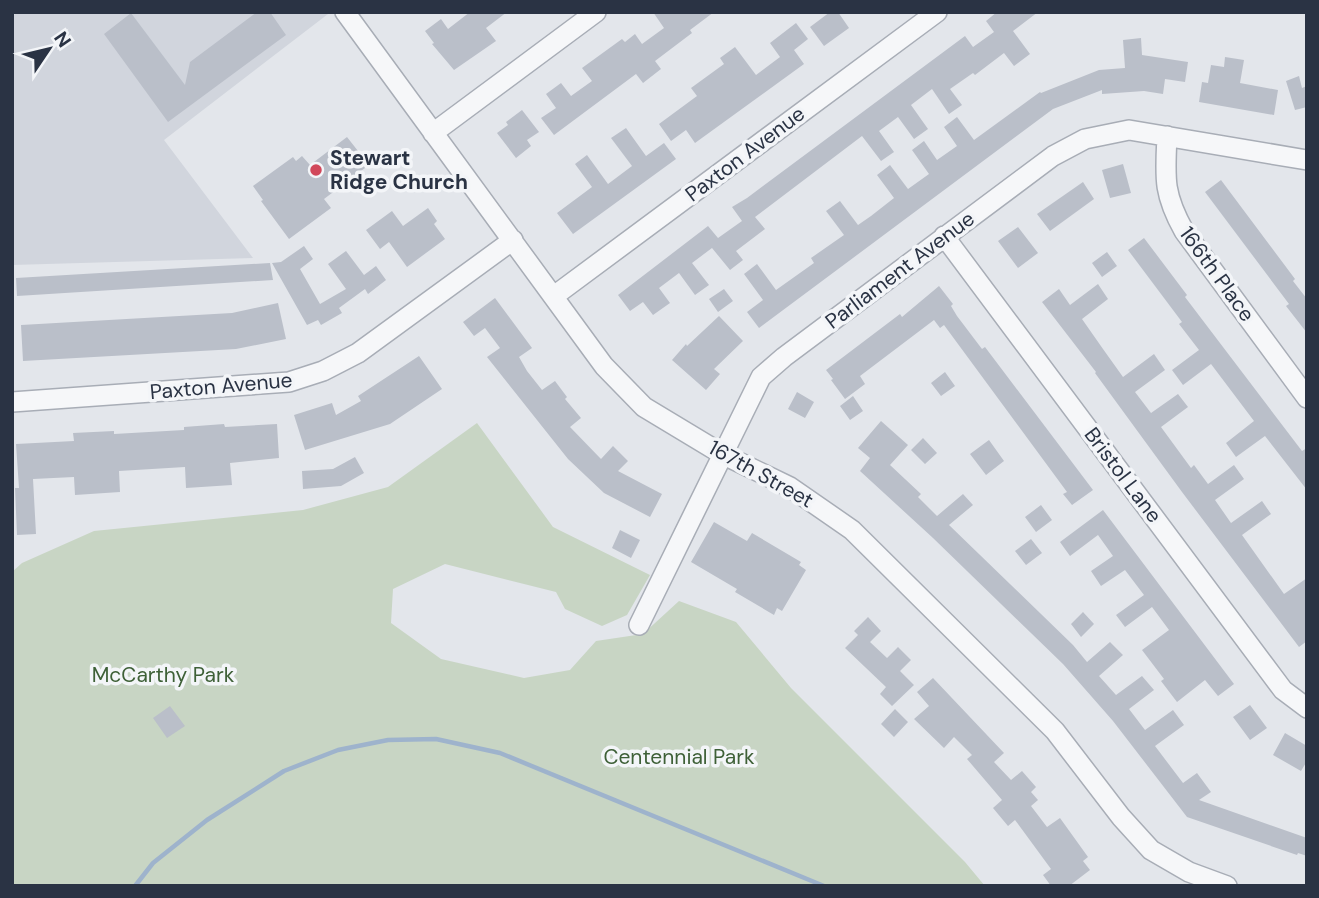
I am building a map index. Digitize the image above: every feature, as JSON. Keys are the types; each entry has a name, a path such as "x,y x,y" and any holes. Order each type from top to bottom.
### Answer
{"street":[{"name":"167th Street","path":"345,12 604,366 644,407 722,454 790,487 852,530 1023,696 1055,731 1130,828 1151,850 1189,872 1227,886"},
{"path":"433,132 596,12"},
{"name":"Paxton Avenue","path":"554,296 937,12"},
{"name":"Parliament Avenue","path":"639,625 761,377 1053,156 1085,139 1129,130 1307,160"},
{"name":"166th Place","path":"1167,136 1165,182 1173,211 1184,231 1307,398"},
{"name":"Bristol Lane","path":"944,236 1283,690 1307,708"},
{"name":"Paxton Avenue","path":"12,402 289,382 323,371 358,354 513,240"}],"shaded area":[{"path":"18,12 327,12 328,14 164,140 253,258 12,265 12,16"}],"green space":[{"path":"477,423 553,527 650,575 627,615 602,626 565,609 556,592 445,564 393,589 391,623 441,659 524,678 570,670 596,641 643,634 679,601 736,622 791,688 965,862 985,886 12,886 12,572 22,563 94,531 303,510 388,487"}],"building":[{"path":"257,12 270,12 286,35 168,122 104,34 131,13 185,85 190,62"},
{"path":"470,12 507,12 486,28 496,41 454,70 432,44 434,43 425,31 441,19 448,29"},
{"path":"653,12 714,12 655,61 661,69 643,83 636,74 554,135 541,118 556,108 546,94 561,83 571,96 592,81 582,68 622,39 625,42 635,34 642,44 664,28"},
{"path":"830,12 838,12 849,28 824,46 810,27"},
{"path":"997,12 1038,12 1013,31 1030,54 1014,66 1004,53 975,75 973,73 950,89 962,105 949,114 932,89 911,105 928,129 914,139 898,117 879,131 894,152 881,161 862,136 755,217 765,229 736,251 743,260 730,270 712,248 692,263 709,285 695,295 679,273 659,288 670,303 653,315 643,302 630,311 618,295 708,226 718,238 742,221 732,207 965,36 973,47 994,32 986,21"},
{"path":"796,23 808,39 794,50 804,64 695,143 686,130 671,141 659,124 697,96 691,88 724,64 720,58 735,47 756,75 780,57 770,43"},
{"path":"1141,38 1142,55 1188,62 1185,82 1165,79 1163,94 1144,91 1102,94 1102,90 1053,109 759,328 747,312 763,300 744,274 757,264 776,290 814,263 811,258 844,235 826,211 840,201 858,225 871,216 894,198 877,175 890,165 908,189 929,174 912,150 924,141 937,160 957,146 944,127 957,117 974,140 1040,92 1099,70 1125,68 1123,40"},
{"path":"1225,57 1244,60 1240,83 1278,90 1274,115 1199,102 1202,82 1208,83 1211,65 1224,67"},
{"path":"1299,76 1302,88 1307,86 1307,107 1295,110 1286,81"},
{"path":"522,110 539,132 527,140 531,146 516,158 497,133"},
{"path":"626,128 646,156 664,143 676,159 573,234 557,213 592,187 575,164 587,155 608,184 632,166 611,138"},
{"path":"347,137 369,165 324,199 331,208 289,239 253,186 293,157 296,161 302,156 310,165"},
{"path":"1123,164 1131,193 1110,198 1102,170"},
{"path":"1221,180 1307,299 1307,333 1286,306 1289,304 1205,192"},
{"path":"1083,182 1094,199 1050,231 1037,214"},
{"path":"428,208 437,221 434,224 445,239 407,267 389,242 380,249 366,230 392,211 403,226"},
{"path":"1018,227 1038,253 1018,268 998,241"},
{"path":"1144,238 1187,295 1185,297 1302,451 1307,448 1307,490 1265,436 1236,457 1226,443 1254,421 1211,364 1183,385 1172,370 1199,350 1179,324 1182,322 1128,250"},
{"path":"304,246 313,259 300,269 320,304 346,289 328,264 346,251 364,275 376,266 386,280 368,294 365,289 339,308 342,313 321,325 318,320 307,325 272,263 281,262"},
{"path":"1107,252 1117,266 1102,277 1092,263"},
{"path":"270,263 273,280 17,296 16,278"},
{"path":"1098,284 1108,299 1082,319 1103,349 1123,377 1154,354 1165,370 1135,392 1151,413 1178,394 1188,407 1161,427 1191,468 1194,465 1208,484 1234,465 1244,479 1215,500 1231,523 1262,501 1271,514 1242,535 1284,594 1307,578 1307,641 1299,647 1042,302 1059,289 1070,305"},
{"path":"939,286 953,304 951,306 957,316 982,349 985,347 1093,490 1072,505 1063,494 1067,492 944,325 940,328 934,320 860,376 865,384 845,399 831,380 833,379 826,370 900,314 902,317"},
{"path":"724,289 733,301 718,312 709,299"},
{"path":"495,298 532,348 519,357 527,371 542,390 555,381 567,397 565,399 581,418 570,427 601,459 613,446 628,461 618,471 662,494 650,517 604,493 568,459 487,357 500,348 485,328 474,336 463,322"},
{"path":"278,303 286,339 236,349 23,361 21,325 232,313"},
{"path":"719,316 743,341 714,369 720,374 706,390 672,360 686,344 687,346"},
{"path":"419,356 442,389 390,424 305,450 294,415 332,403 336,415 361,401 358,396"},
{"path":"945,372 955,386 941,396 931,383"},
{"path":"797,392 814,402 805,418 788,409"},
{"path":"853,396 863,411 850,420 840,406"},
{"path":"881,421 908,445 890,465 921,494 918,497 937,516 963,494 973,505 949,525 1073,645 1087,662 1110,642 1123,655 1099,676 1116,695 1142,676 1154,690 1129,709 1145,730 1173,710 1184,725 1155,746 1183,783 1197,773 1211,792 1199,800 1307,838 1307,856 1297,855 1187,817 1113,721 1063,664 860,471 870,458 858,448"},
{"path":"224,424 225,427 277,424 279,458 230,463 232,485 186,488 185,467 119,471 120,492 75,495 74,477 33,479 36,534 17,535 15,488 19,488 16,444 74,441 73,433 114,431 114,434 184,430 184,427"},
{"path":"923,438 937,453 925,464 911,450"},
{"path":"989,440 1004,461 986,475 970,454"},
{"path":"355,457 364,473 341,486 303,489 302,471 333,469"},
{"path":"1041,505 1052,520 1036,532 1025,517"},
{"path":"1103,510 1234,684 1218,696 1205,680 1177,702 1142,650 1169,630 1152,607 1125,627 1116,615 1144,595 1125,570 1101,586 1091,571 1113,556 1098,535 1070,556 1060,542"},
{"path":"714,522 747,541 752,533 801,562 799,565 806,570 782,611 777,608 774,615 691,562"},
{"path":"620,530 640,540 631,558 612,548"},
{"path":"1031,539 1042,553 1026,565 1015,551"},
{"path":"1083,612 1094,624 1081,637 1071,624"},
{"path":"868,617 881,631 870,642 887,658 898,647 911,660 900,671 914,685 892,706 880,694 886,687 845,648 858,635 854,631"},
{"path":"933,678 1004,753 994,762 1011,780 1022,771 1036,787 1031,792 1038,800 1031,806 1047,827 1060,818 1088,857 1083,861 1090,870 1069,886 1051,886 1043,875 1051,869 1015,820 1008,826 993,808 1002,800 967,759 972,755 954,737 944,748 914,719 929,706 917,692"},
{"path":"1250,705 1267,728 1250,740 1233,717"},
{"path":"170,706 185,726 167,738 153,718"},
{"path":"895,709 908,722 894,737 881,724"},
{"path":"1285,733 1307,746 1307,761 1301,771 1273,755"}],"waterway":[{"path":"135,886 153,863 207,820 284,771 338,750 388,740 436,739 500,753 824,886"}],"place":[{"name":"Stewart Ridge Church","path":"316,170"}],"park label":[{"name":"McCarthy Park","path":"163,675"},
{"name":"Centennial Park","path":"679,757"}]}
